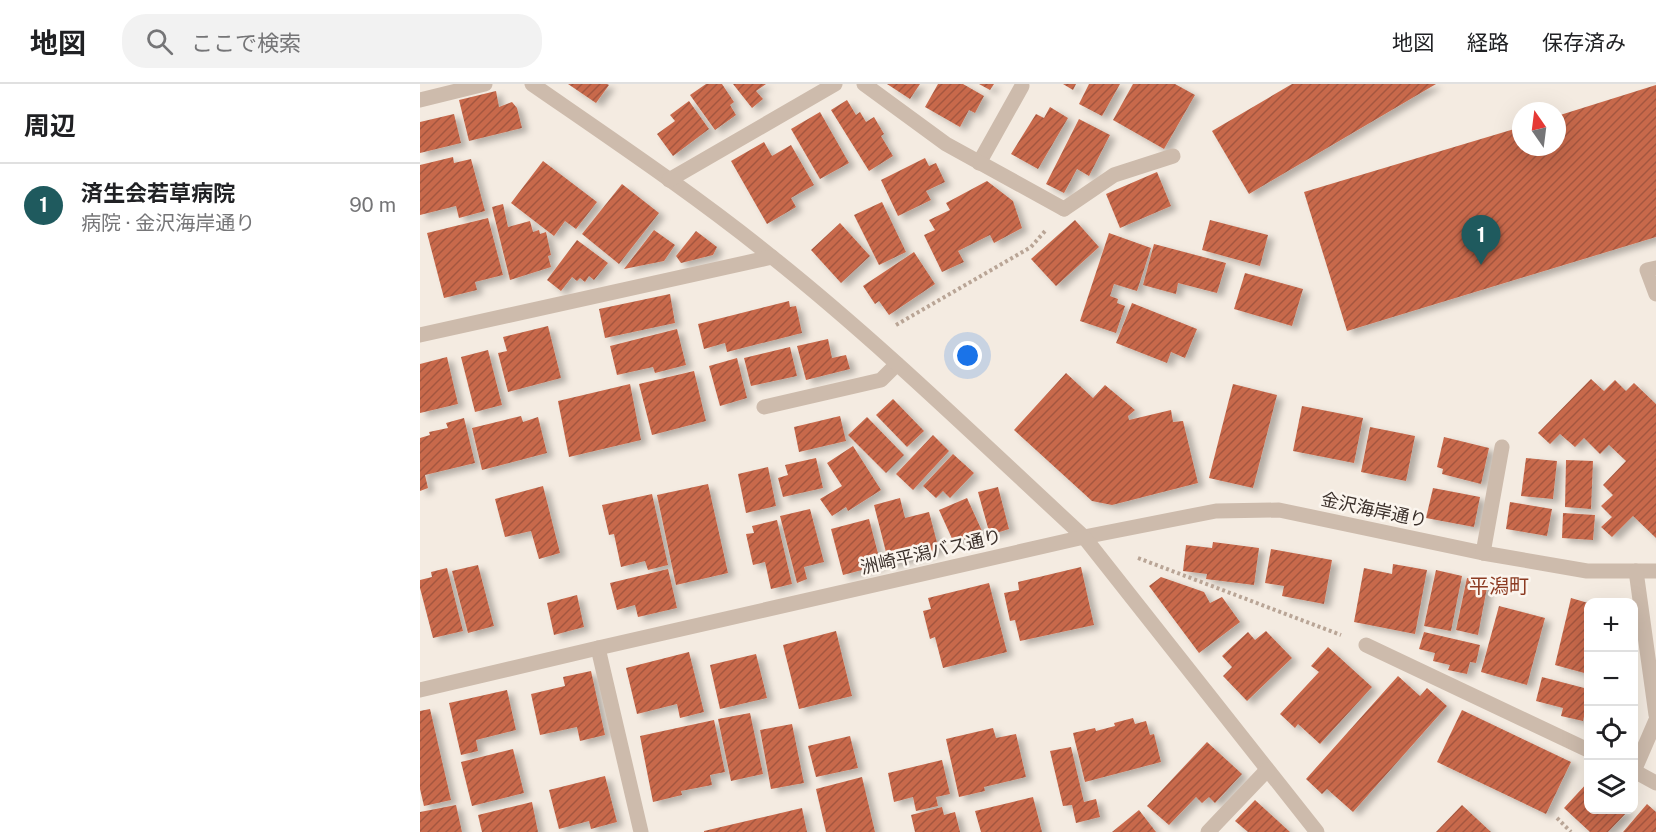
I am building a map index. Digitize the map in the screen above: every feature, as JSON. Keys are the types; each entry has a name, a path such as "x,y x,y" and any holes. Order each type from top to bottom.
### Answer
{"street":[{"path":"420,100 485,84"},
{"path":"532,84 669,180 772,257 897,364 1084,537 1317,832"},
{"path":"669,180 835,84"},
{"path":"864,84 946,144 1064,209 1114,175 1173,156"},
{"path":"980,163 1022,86"},
{"path":"420,335 772,257"},
{"path":"1656,268 1647,270 1656,294"},
{"path":"764,407 881,380 897,364"},
{"path":"1483,553 1502,447"},
{"name":"金沢海岸通り","path":"1084,537 1216,511 1279,510 1483,553 1587,571 1656,571"},
{"name":"洲崎平潟バス通り","path":"420,690 1084,537"},
{"path":"1636,571 1656,717 1638,761"},
{"path":"1366,645 1584,748"},
{"path":"598,648 641,832"},
{"path":"1208,832 1267,770"},
{"path":"1638,773 1656,783"}],"path":[{"path":"870,340 1031,247 1064,209"},
{"path":"1127,554 1366,645"},
{"path":"1557,818 1571,832"}],"building":[{"path":"568,84 607,84 609,85 596,103"},
{"path":"706,84 722,84 734,102 730,105 736,115 715,130 690,95"},
{"path":"733,84 766,84 756,91 763,99 752,108"},
{"path":"887,84 920,84 910,99"},
{"path":"938,84 963,84 984,96 975,113 969,110 960,127 925,107"},
{"path":"979,84 994,84 990,90"},
{"path":"1063,84 1076,84 1073,90"},
{"path":"1089,84 1120,84 1102,116 1079,104"},
{"path":"1133,84 1175,84 1195,95 1164,149 1113,120"},
{"path":"1292,84 1436,84 1249,194 1212,131"},
{"path":"1656,85 1656,237 1347,331 1304,192 1512,130 1512,156 1566,156 1566,113"},
{"path":"496,91 499,107 512,102 517,108 522,128 469,141 459,100"},
{"path":"847,100 856,115 860,112 866,122 874,117 884,134 881,136 893,156 869,171 831,110"},
{"path":"689,101 709,129 673,156 657,134 675,121 670,115"},
{"path":"1050,107 1068,118 1038,169 1011,154 1036,114 1044,118"},
{"path":"820,112 849,163 820,179 791,129"},
{"path":"454,114 461,143 420,153 420,122"},
{"path":"1079,119 1110,135 1089,176 1077,169 1064,193 1046,184"},
{"path":"764,142 772,156 791,145 814,185 791,198 796,207 767,224 731,161"},
{"path":"453,157 454,163 471,159 485,211 459,218 456,206 420,215 420,165"},
{"path":"925,158 929,166 936,163 945,182 926,191 931,200 898,216 881,180"},
{"path":"543,161 597,202 576,229 565,221 554,236 511,203"},
{"path":"1157,172 1171,206 1120,228 1106,194"},
{"path":"987,181 1013,201 1022,228 994,243 990,235 958,251 964,262 942,272 924,235 935,230 929,220 950,210 946,203"},
{"path":"622,184 659,213 619,264 582,234"},
{"path":"882,202 906,252 879,265 854,215"},
{"path":"503,204 508,227 530,221 533,232 539,230 540,234 546,232 551,267 510,280 492,207"},
{"path":"488,218 503,275 475,282 477,290 444,298 427,233"},
{"path":"1075,220 1099,247 1056,286 1031,259"},
{"path":"1210,220 1268,235 1260,266 1202,250"},
{"path":"840,223 870,256 841,283 811,250"},
{"path":"654,230 675,245 664,261 624,269"},
{"path":"696,231 717,247 713,255 681,263 676,256"},
{"path":"1109,233 1151,248 1137,291 1114,284 1110,296 1118,299 1117,303 1125,306 1116,333 1080,321"},
{"path":"577,240 608,263 594,280 589,276 585,282 580,278 577,281 572,277 561,291 547,280"},
{"path":"1154,244 1226,263 1217,293 1178,283 1176,294 1143,285"},
{"path":"914,252 935,284 889,315 879,301 875,304 863,286"},
{"path":"1245,273 1303,289 1292,326 1234,309"},
{"path":"670,294 675,323 605,338 599,309"},
{"path":"789,301 790,307 796,306 802,333 727,352 725,343 704,349 698,324"},
{"path":"1132,303 1197,329 1185,358 1171,352 1167,363 1116,343"},
{"path":"548,326 561,378 508,392 498,353 507,351 503,337"},
{"path":"677,329 686,365 655,373 653,367 617,375 610,346"},
{"path":"828,339 832,358 846,355 850,369 806,380 797,346"},
{"path":"790,347 797,376 751,386 744,358"},
{"path":"488,350 502,405 475,412 461,357"},
{"path":"447,357 458,404 420,413 420,364"},
{"path":"737,358 747,398 720,406 709,366"},
{"path":"694,371 706,421 652,435 639,384"},
{"path":"1066,373 1093,398 1105,385 1135,410 1128,416 1129,420 1171,410 1173,422 1183,421 1198,483 1112,505 1092,501 1014,430"},
{"path":"1591,379 1604,391 1615,380 1626,391 1634,383 1656,404 1656,538 1633,516 1612,537 1601,527 1612,517 1601,506 1613,495 1603,485 1626,461 1609,445 1600,454 1584,438 1575,447 1560,434 1550,444 1538,433"},
{"path":"630,384 641,440 569,457 558,401"},
{"path":"1233,384 1277,395 1253,488 1209,478"},
{"path":"893,399 924,431 907,447 876,415"},
{"path":"1302,406 1363,418 1354,463 1293,451"},
{"path":"521,416 523,422 538,417 547,453 482,470 472,428"},
{"path":"840,416 846,441 799,452 794,427"},
{"path":"867,417 904,455 886,473 848,435"},
{"path":"464,418 475,463 425,475 428,488 420,491 420,438 430,435 429,432 448,428 446,423"},
{"path":"1370,427 1415,436 1406,481 1361,472"},
{"path":"933,435 949,451 913,490 896,474"},
{"path":"1444,437 1489,448 1481,484 1442,474 1443,469 1437,467"},
{"path":"853,446 881,490 848,511 846,507 832,516 820,499 842,486 827,463"},
{"path":"953,454 974,473 950,498 943,491 936,498 923,486"},
{"path":"816,458 823,488 783,497 778,478 788,475 785,465"},
{"path":"1526,458 1557,461 1553,499 1521,496"},
{"path":"1566,460 1593,461 1591,509 1565,507"},
{"path":"768,467 776,506 746,513 738,474"},
{"path":"708,484 728,573 676,585 657,495"},
{"path":"543,486 560,553 539,559 531,531 505,537 495,499"},
{"path":"998,487 1009,529 990,535 978,492"},
{"path":"1433,488 1480,497 1474,527 1426,518"},
{"path":"652,494 668,565 648,570 645,561 621,567 614,534 609,535 602,505"},
{"path":"900,498 905,518 929,512 939,550 889,564 874,505"},
{"path":"967,498 982,531 954,543 939,510"},
{"path":"1510,502 1552,509 1547,536 1506,529"},
{"path":"810,509 824,562 804,567 807,579 797,583 780,516"},
{"path":"1563,513 1595,515 1593,540 1562,538"},
{"path":"869,519 881,565 843,575 831,529"},
{"path":"777,520 792,584 771,589 765,562 753,565 746,534 754,533 752,526"},
{"path":"1213,542 1259,548 1254,585 1206,579 1207,574 1183,571 1186,545 1212,548"},
{"path":"1271,549 1332,560 1324,604 1282,596 1284,586 1265,583"},
{"path":"1393,564 1427,570 1415,634 1354,622 1364,568 1392,574"},
{"path":"478,565 494,626 468,633 452,571"},
{"path":"1081,567 1094,625 1020,641 1015,620 1010,621 1004,593 1019,590 1018,582"},
{"path":"447,568 463,631 433,638 420,580 432,577 431,572"},
{"path":"668,569 677,608 638,617 635,605 617,610 610,583"},
{"path":"1436,570 1462,576 1451,631 1424,626"},
{"path":"1161,577 1204,592 1210,603 1222,597 1240,622 1199,653 1149,586"},
{"path":"1467,578 1488,582 1478,635 1456,630"},
{"path":"989,583 1007,652 943,668 935,637 930,639 923,611 931,609 928,598"},
{"path":"577,595 584,627 554,635 547,603"},
{"path":"1571,598 1584,602 1584,673 1555,665"},
{"path":"1499,606 1545,618 1527,685 1481,672"},
{"path":"836,631 852,696 799,709 783,645"},
{"path":"1266,631 1292,658 1247,701 1223,676 1232,667 1222,656 1248,632 1255,640"},
{"path":"1424,632 1480,645 1476,663 1470,662 1467,674 1448,670 1450,665 1433,661 1435,653 1419,649"},
{"path":"1328,647 1372,687 1320,744 1298,724 1295,728 1280,714 1319,672 1311,666"},
{"path":"689,652 704,712 680,718 677,704 637,714 626,668"},
{"path":"756,654 767,698 720,709 710,665"},
{"path":"591,671 605,735 580,741 577,727 540,735 531,694 565,686 563,677"},
{"path":"1398,676 1420,696 1427,688 1447,706 1353,812 1327,789 1322,794 1306,779"},
{"path":"1542,677 1584,688 1583,721 1561,716 1563,708 1536,701"},
{"path":"507,690 516,730 476,740 478,751 461,755 449,703"},
{"path":"430,709 451,800 424,806 420,789 420,711"},
{"path":"1462,710 1571,762 1546,814 1437,762"},
{"path":"750,713 763,774 731,781 718,719"},
{"path":"1133,718 1135,724 1146,721 1150,735 1154,734 1161,762 1085,782 1073,733 1095,728 1096,731"},
{"path":"714,720 725,772 710,775 712,785 681,791 682,795 653,802 640,736"},
{"path":"792,724 804,783 771,789 760,730"},
{"path":"993,728 996,738 1016,734 1026,777 984,787 985,791 959,797 946,739"},
{"path":"850,736 858,768 816,777 808,746"},
{"path":"1207,742 1242,774 1215,803 1209,797 1202,803 1196,797 1169,825 1147,806"},
{"path":"1071,747 1084,802 1096,799 1100,817 1076,823 1072,805 1063,806 1050,751"},
{"path":"513,749 524,793 472,806 461,762"},
{"path":"942,760 950,794 936,797 938,806 916,811 913,797 894,802 888,773"},
{"path":"605,776 617,822 591,829 589,821 559,829 549,790"},
{"path":"862,777 875,832 826,832 816,789"},
{"path":"1584,786 1584,814 1625,814 1608,832 1590,832 1564,808"},
{"path":"1033,797 1042,832 981,832 975,811"},
{"path":"1255,800 1290,832 1248,832 1235,821"},
{"path":"532,802 538,832 482,832 478,815"},
{"path":"1647,804 1656,812 1656,832 1623,832"},
{"path":"456,805 462,832 420,832 420,812"},
{"path":"1462,805 1491,832 1436,832"},
{"path":"942,807 944,815 955,812 960,832 915,832 911,815"},
{"path":"802,808 807,832 704,832 704,831"},
{"path":"1139,810 1156,832 1112,832"}],"place":[{"name":"済生会若草病院","path":"1481,265"}],"district":[{"name":"平潟町","path":"1499,586"}]}
